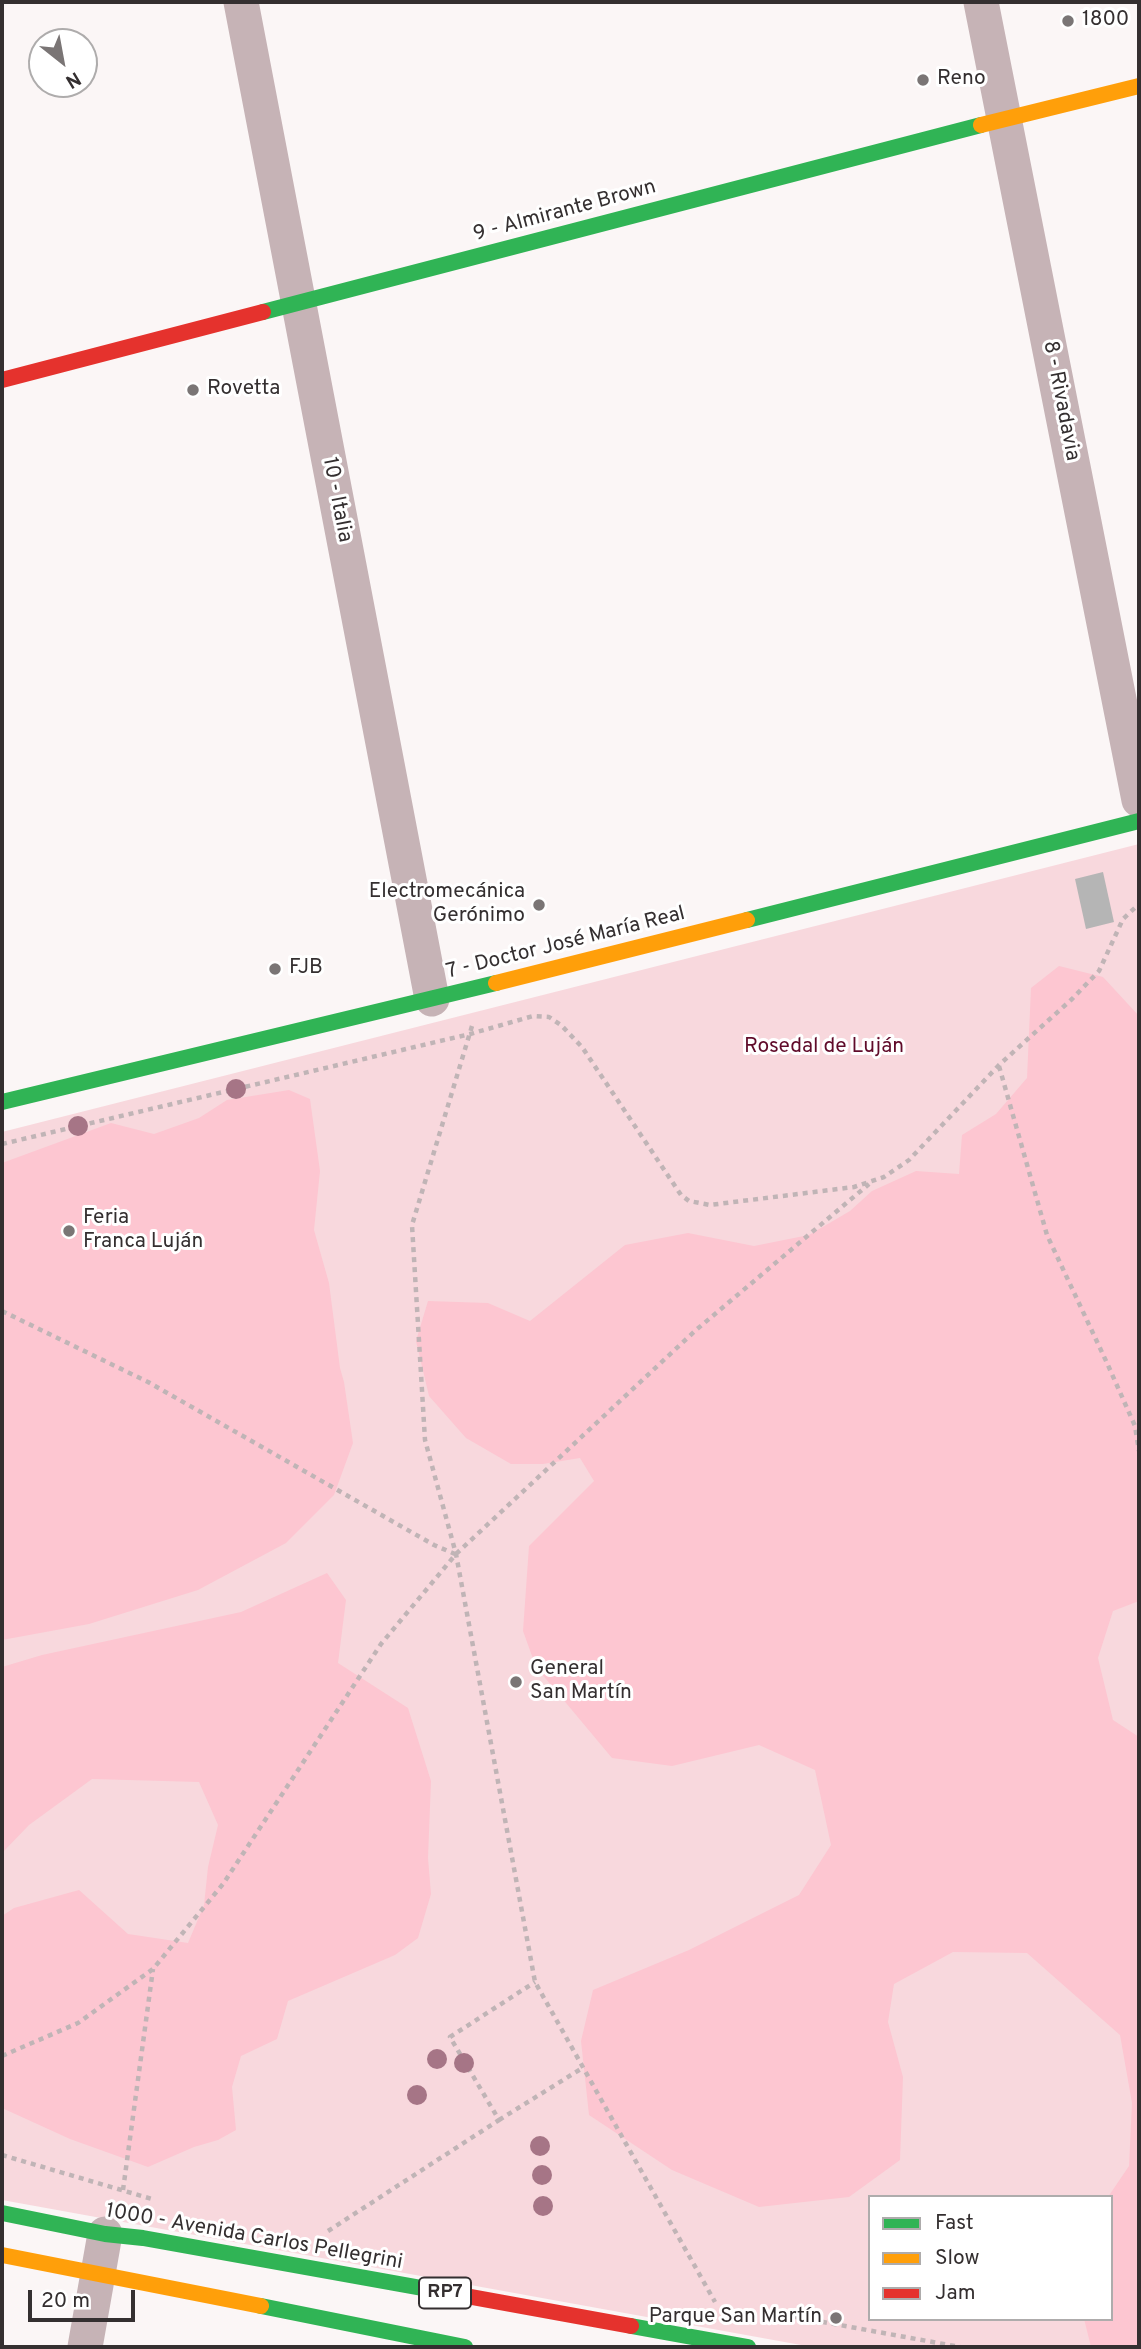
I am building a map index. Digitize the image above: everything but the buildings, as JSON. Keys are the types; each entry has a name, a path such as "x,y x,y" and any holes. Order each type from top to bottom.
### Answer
{"street":[{"name":"10 - Italia","path":"242,2 432,999"},
{"name":"8 - Rivadavia","path":"981,2 1139,800"},
{"name":"9 - Almirante Brown","path":"2,380 1139,86"},
{"name":"7 - Doctor José María Real","path":"2,1102 432,999 1139,821"},
{"name":"1000 - Avenida Carlos Pellegrini","path":"2,2213 105,2234 143,2238 748,2347"},
{"path":"85,2347 105,2234"},
{"name":"RP7","path":"2,2255 99,2272 465,2347"}],"path":[{"path":"2,1144 470,1034 533,1016 549,1017 561,1025 582,1047 681,1195 689,1202 710,1205 854,1187 884,1177 909,1160 999,1065 1072,999 1098,971 1123,919 1139,904"},
{"path":"479,987 470,1034 412,1225 425,1440 456,1554 536,1982 715,2302"},
{"path":"999,1065 1047,1235 1135,1426 1139,1451"},
{"path":"2,2056 78,2023 153,1969 223,1884 381,1644 456,1554 696,1330 871,1182"},
{"path":"2,1311 148,1382 434,1545 456,1554"},
{"path":"123,2190 153,1969"},
{"path":"499,2120 450,2037 536,1982"},
{"path":"328,2231 584,2067"}],"green space":[{"name":"Rosedal de Luján","path":"1139,844 1139,2347 812,2347 2,2200 2,1132"}],"shaded area":[{"path":"1059,966 1103,977 1139,1016 1139,1601 1113,1611 1098,1658 1113,1720 1139,1737 1139,2347 1091,2347 1084,2321 1113,2321 1113,2195 1109,2195 1129,2166 1132,2103 1120,2035 1027,1953 953,1952 894,1984 888,2022 903,2077 900,2160 849,2197 759,2207 672,2170 589,2115 581,2041 593,1990 689,1950 799,1895 831,1845 815,1770 759,1745 672,1766 612,1758 536,1667 523,1631 529,1546 594,1481 580,1458 543,1464 511,1464 466,1438 429,1396 416,1341 428,1301 488,1303 530,1321 625,1245 688,1233 754,1246 809,1235 850,1211 872,1191 916,1171 959,1174 962,1135 996,1114 1027,1078 1031,988"},
{"path":"289,1090 310,1099 320,1171 314,1230 329,1283 353,1443 334,1495 286,1543 198,1590 89,1624 2,1640 2,1163 111,1123 154,1134 199,1118 227,1100"},
{"path":"327,1573 346,1600 338,1663 408,1708 431,1781 428,1858 431,1894 418,1938 395,1955 288,2001 277,2039 241,2056 232,2087 236,2130 218,2140 194,2147 148,2167 70,2139 2,2108 2,1916 14,1908 79,1890 128,1934 188,1943 204,1905 208,1867 218,1825 199,1782 92,1779 29,1825 2,1853 2,1667 42,1655 241,1612"}],"traffic: fast":[{"path":"263,312 981,125"},
{"path":"747,920 1139,821"},
{"path":"2,1102 496,983"},
{"path":"2,2213 105,2234 143,2238 433,2290"},
{"path":"261,2306 465,2347"},
{"path":"631,2326 748,2347"}],"traffic: slow":[{"path":"981,125 1139,86"},
{"path":"496,983 747,920"},
{"path":"2,2255 261,2306"}],"traffic: jam":[{"path":"2,380 263,312"},
{"path":"433,2290 631,2326"}],"place":[{"name":"1800","path":"1068,21"},
{"name":"Reno","path":"923,80"},
{"name":"Rovetta","path":"193,390"},
{"name":"Electromecánica Gerónimo","path":"539,905"},
{"name":"FJB","path":"275,969"},
{"name":"Feria Franca Luján","path":"69,1231"},
{"name":"General San Martín","path":"516,1682"},
{"name":"Parque San Martín","path":"836,2318"}]}
